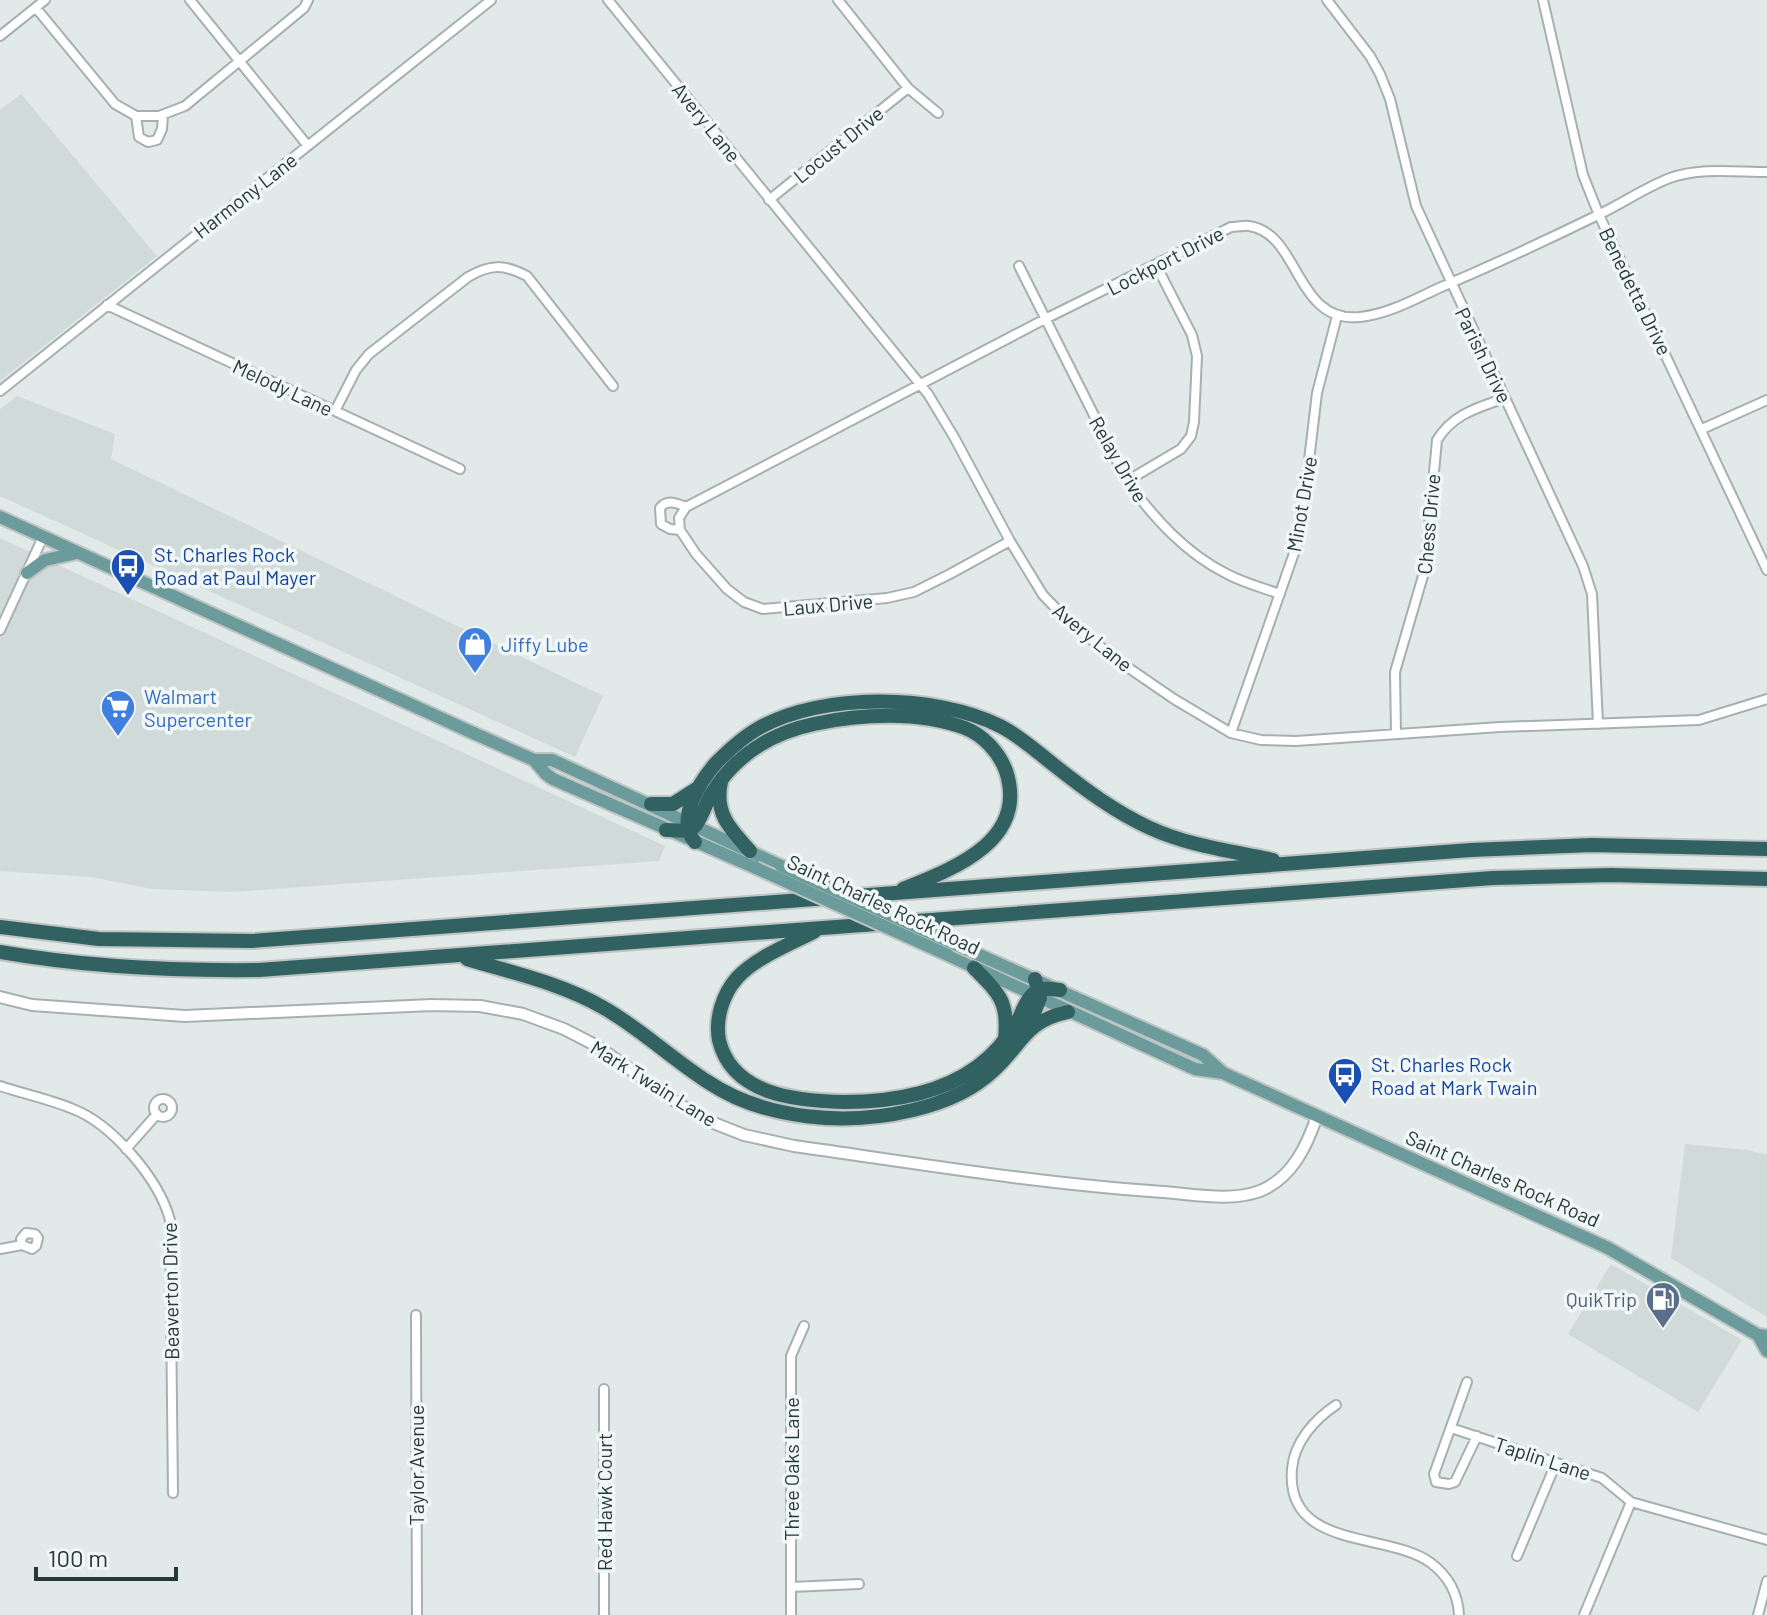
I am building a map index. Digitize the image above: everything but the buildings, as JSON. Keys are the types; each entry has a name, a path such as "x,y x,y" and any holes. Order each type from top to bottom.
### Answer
{"highway":[{"path":"651,804 666,805 681,801 701,785 712,768 742,739 760,727 792,715 862,703 928,705 980,717 1002,727 1099,799 1150,828 1203,845 1289,863"},
{"path":"691,830 722,779 743,756 771,738 796,728 836,720 882,717 916,719 966,729 979,736 998,755 1009,783 1009,799 1001,828 968,860 890,894"},
{"path":"722,779 719,804 725,822 750,851"},
{"path":"691,830 701,785"},
{"path":"666,830 691,830"},
{"path":"0,927 99,939 203,943 252,941 1525,847 1661,845 1767,849"},
{"path":"0,952 106,966 208,971 310,967 1493,878 1625,875 1767,879"},
{"path":"819,929 752,965 738,976 719,1011 718,1032 722,1052 732,1069 743,1079 771,1092 813,1100 876,1100 931,1090 960,1078 992,1055 1037,990"},
{"path":"459,956 576,993 605,1008 730,1095 784,1112 846,1118 876,1116 935,1104 966,1091 992,1073 1042,1019 1068,1012"},
{"path":"975,961 1003,1002 1005,1040"},
{"path":"1025,1034 1037,990"},
{"path":"1037,990 1060,990"}],"main road":[{"name":"Saint Charles Rock Road","path":"0,517 534,760 552,760 651,804 756,868 948,955 975,961"},
{"path":"27,573 45,560 77,553"},
{"name":"Saint Charles Rock Road","path":"534,760 553,779 666,830"},
{"name":"Saint Charles Rock Road","path":"691,830 750,851 1037,990 1068,1012 1195,1069 1223,1073 1608,1248 1762,1335 1767,1351"},
{"name":"Saint Charles Rock Road","path":"1060,990 1203,1055 1223,1073"}],"street":[{"path":"0,36 45,0"},
{"path":"190,0 308,146"},
{"path":"36,8 115,104 136,116 163,115 185,106 304,8 308,0"},
{"name":"Harmony Lane","path":"0,391 491,0"},
{"name":"Avery Lane","path":"608,0 921,385 954,437 1043,595 1070,623 1163,692 1231,733 1261,740 1296,741 1500,727 1699,720 1767,699"},
{"path":"838,0 908,88 938,113"},
{"name":"Parish Drive","path":"1327,0 1380,74 1390,99 1416,206 1583,566 1592,594 1598,724"},
{"name":"Benedetta Drive","path":"1543,0 1583,175 1767,570"},
{"name":"Locust Drive","path":"769,200 908,88"},
{"path":"136,116 139,137 148,142 157,140 163,115"},
{"path":"1337,316 1356,318 1381,314 1599,215 1671,178 1701,171 1767,172"},
{"name":"Lockport Drive","path":"680,530 661,524 660,508 664,504 671,502 686,507 1045,319 1231,227 1249,226 1278,242 1316,302 1337,316"},
{"path":"1127,481 1181,449 1191,436 1194,422 1197,356 1192,335 1156,265"},
{"path":"335,411 356,370 369,354 468,277 484,268 498,266 510,267 527,276 613,386"},
{"name":"Relay Drive","path":"1019,266 1127,481 1149,511 1182,544 1227,574 1280,594"},
{"name":"Melody Lane","path":"107,305 460,469"},
{"name":"Minot Drive","path":"1231,733 1300,536 1317,393 1337,316"},
{"name":"Chess Drive","path":"1396,734 1395,672 1425,569 1437,440 1446,426 1461,414 1505,398"},
{"path":"1702,429 1767,400"},
{"path":"680,530 679,518 686,507"},
{"name":"Laux Drive","path":"680,530 696,554 727,589 744,602 763,609 887,598 914,592 1010,541"},
{"path":"0,630 43,537"},
{"name":"Mark Twain Lane","path":"0,997 32,1005 185,1016 432,1005 480,1006 523,1014 564,1029 597,1046 679,1104 711,1122 744,1135 794,1146 1121,1189 1224,1196 1262,1190 1281,1178 1299,1158 1317,1116"},
{"name":"Beaverton Drive","path":"0,1086 75,1109 92,1120 126,1149 158,1190 170,1220 173,1493"},
{"path":"126,1149 157,1114"},
{"path":"0,1249 22,1245"},
{"name":"Taylor Avenue","path":"416,1315 417,1615"},
{"name":"Three Oaks Lane","path":"791,1615 791,1356 804,1326"},
{"path":"1467,1382 1434,1474 1436,1482 1455,1482 1477,1436"},
{"name":"Red Hawk Court","path":"604,1389 604,1615"},
{"path":"1336,1405 1307,1432 1295,1456 1292,1481 1304,1511 1315,1523 1341,1536 1410,1553 1428,1561 1453,1587 1459,1615"},
{"name":"Taplin Lane","path":"1451,1428 1602,1478 1631,1502 1767,1540"},
{"path":"1517,1556 1556,1463"},
{"path":"1584,1615 1631,1502"},
{"path":"1758,1615 1767,1581"},
{"path":"791,1587 859,1584"}],"shaded area":[{"path":"21,94 157,256 0,381 0,110"},
{"path":"17,396 115,434 111,459 603,696 575,757 0,496 0,409"},
{"path":"0,538 665,846 659,861 233,892 152,889 91,877 0,871"},
{"path":"1685,1144 1748,1150 1767,1155 1767,1317 1671,1258"},
{"name":"QuikTrip","path":"1611,1264 1742,1340 1698,1412 1568,1334"}],"place":[{"name":"St. Charles Rock Road at Paul Mayer","path":"128,597"},
{"name":"Jiffy Lube","path":"475,675"},
{"name":"Walmart Supercenter","path":"118,738"},
{"name":"St. Charles Rock Road at Mark Twain","path":"1345,1106"},
{"name":"QuikTrip","path":"1663,1330"}]}
